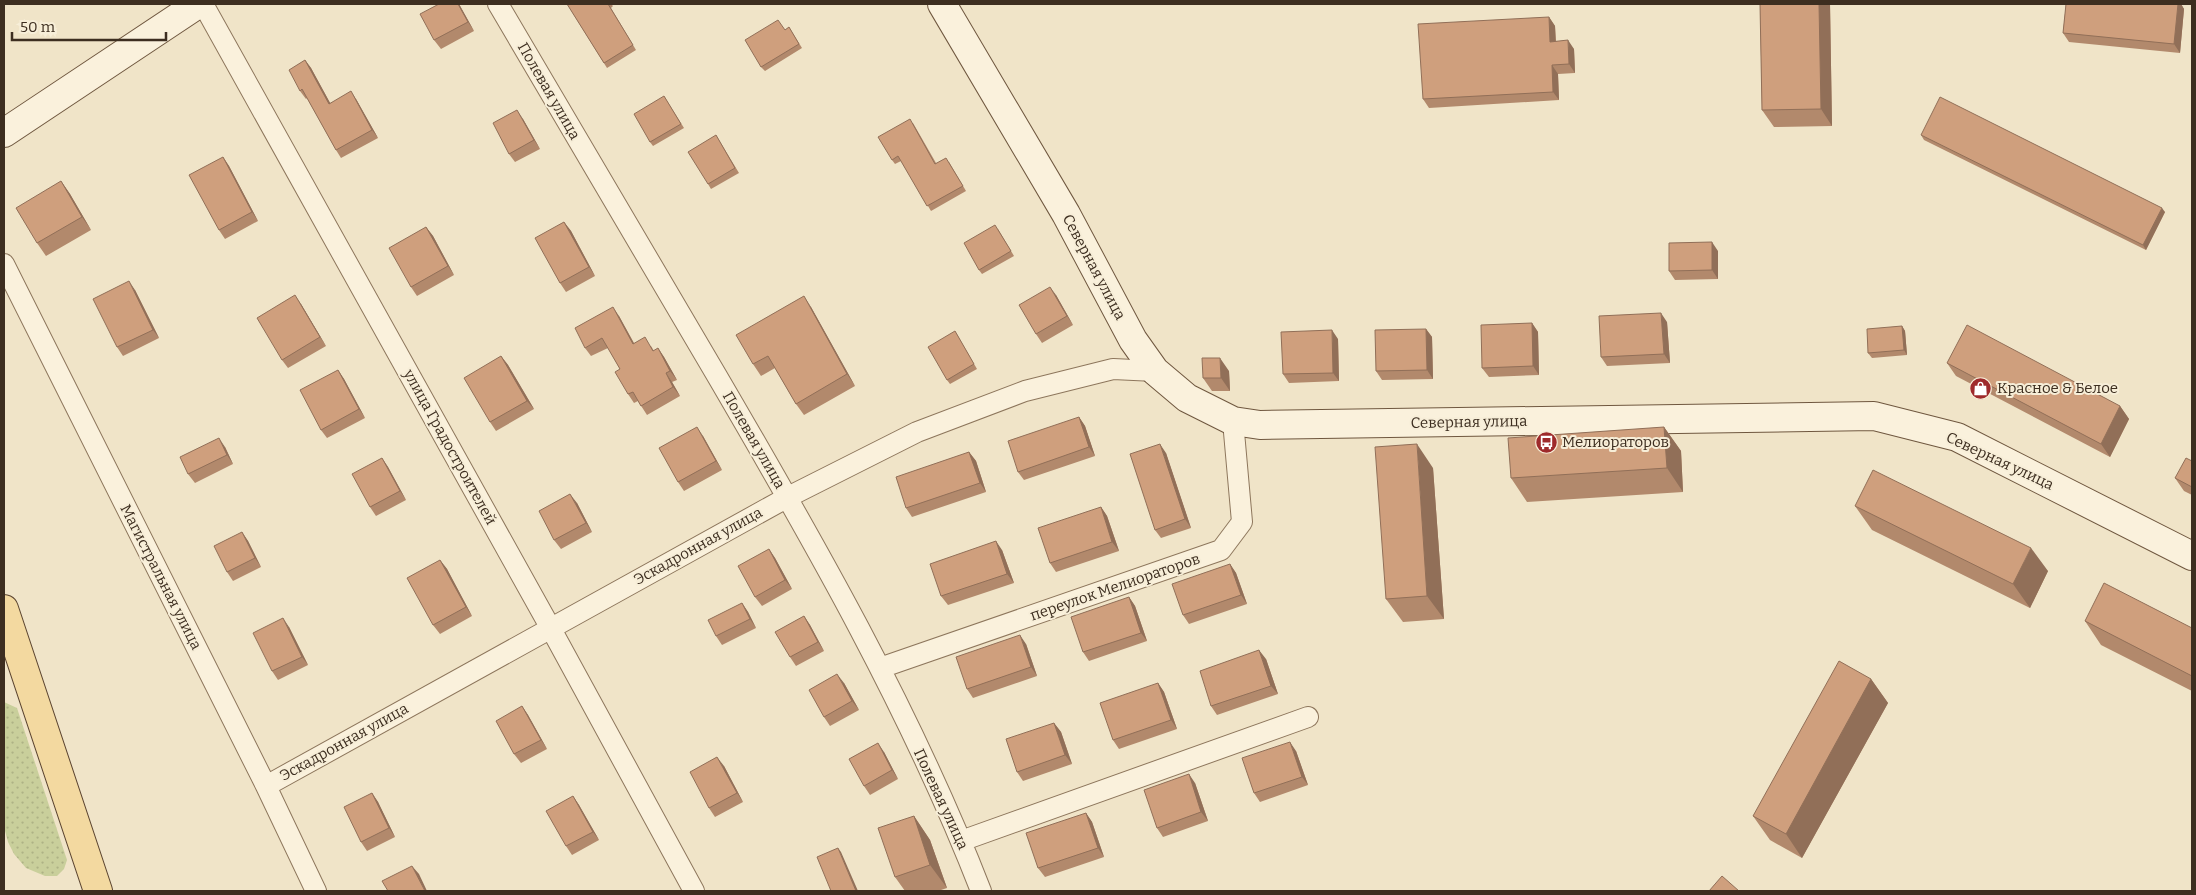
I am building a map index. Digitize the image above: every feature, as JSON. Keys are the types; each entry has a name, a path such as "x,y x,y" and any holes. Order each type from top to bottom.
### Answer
{"main road":[{"path":"4,609 98,891"}],"street":[{"path":"4,133 198,4"},
{"name":"улица Градостроителей","path":"203,4 550,627 694,891"},
{"name":"Полевая улица","path":"498,4 788,497 880,668 961,841 980,891"},
{"name":"Северная улица","path":"942,4 1066,214 1133,340 1155,371 1187,398 1233,421 1260,426 1874,416 1957,437 2192,556"},
{"name":"Магистральная улица","path":"4,264 266,786 316,891"},
{"name":"Эскадронная улица","path":"266,786 550,627 788,497 917,432 1024,391 1113,369 1155,371"},
{"name":"переулок Мелиораторов","path":"880,668 1221,550 1242,522 1233,421"},
{"path":"961,841 1308,717"}],"green space":[{"path":"4,702 17,708 67,860 64,869 57,876 45,876 26,868 14,854 8,842 4,827"}],"building":[{"path":"439,4 458,4 468,22 434,40 420,14"},
{"path":"567,4 608,4 633,45 604,63"},
{"path":"1760,4 1819,4 1821,109 1762,110"},
{"path":"2066,4 2178,4 2174,44 2063,33"},
{"path":"1549,17 1550,42 1568,40 1569,64 1552,65 1553,92 1423,99 1418,24"},
{"path":"778,20 785,30 789,27 799,44 761,67 745,40"},
{"path":"305,60 329,104 351,91 372,130 336,150 302,89 300,91 289,70"},
{"path":"664,96 681,124 650,142 634,114"},
{"path":"1940,97 2162,208 2143,245 1921,135"},
{"path":"517,110 534,140 509,154 493,123"},
{"path":"910,119 935,164 946,158 963,186 927,206 898,156 892,160 878,137"},
{"path":"716,135 735,168 708,184 688,152"},
{"path":"223,157 252,212 219,230 189,175"},
{"path":"61,181 82,217 37,243 16,208"},
{"path":"564,222 589,267 560,283 535,238"},
{"path":"995,225 1011,251 979,270 964,243"},
{"path":"426,227 448,266 411,287 389,248"},
{"path":"1712,242 1712,270 1669,271 1669,243"},
{"path":"129,281 153,330 117,347 93,299"},
{"path":"1050,287 1067,316 1036,334 1019,305"},
{"path":"295,295 320,337 282,360 257,318"},
{"path":"804,296 847,374 796,404 768,356 753,364 736,335"},
{"path":"613,307 633,344 645,337 653,351 658,348 670,371 666,373 673,387 641,406 633,392 628,394 615,372 620,369 602,338 585,348 575,328"},
{"path":"1661,313 1664,354 1601,357 1599,316"},
{"path":"1532,323 1533,366 1482,368 1481,325"},
{"path":"1967,325 2120,406 2101,444 1947,363"},
{"path":"1902,326 1904,350 1868,353 1867,329"},
{"path":"1426,329 1427,370 1376,371 1375,330"},
{"path":"1332,330 1333,373 1283,374 1281,332"},
{"path":"955,331 974,364 947,380 928,347"},
{"path":"501,356 527,401 490,422 464,378"},
{"path":"1202,358 1220,358 1221,378 1203,378"},
{"path":"338,370 359,409 321,430 300,390"},
{"path":"1079,417 1089,447 1018,472 1008,441"},
{"path":"697,427 716,461 678,482 659,448"},
{"path":"1664,427 1667,468 1511,478 1508,438"},
{"path":"219,438 227,455 188,474 180,457"},
{"path":"1160,444 1185,519 1155,530 1130,454"},
{"path":"1417,444 1427,596 1386,599 1375,447"},
{"path":"969,452 980,483 906,508 896,477"},
{"path":"382,458 400,491 370,507 352,474"},
{"path":"2186,458 2192,461 2192,487 2175,478"},
{"path":"1873,470 2031,548 2013,584 1855,506"},
{"path":"570,494 586,523 554,540 539,511"},
{"path":"1101,507 1112,542 1050,563 1038,528"},
{"path":"242,532 255,558 227,572 214,546"},
{"path":"996,541 1007,574 941,596 930,564"},
{"path":"769,549 785,580 755,597 738,566"},
{"path":"440,560 466,607 433,625 407,578"},
{"path":"1230,564 1241,595 1183,615 1172,584"},
{"path":"2104,583 2192,628 2192,676 2085,621"},
{"path":"1129,597 1141,633 1083,652 1071,617"},
{"path":"742,603 750,619 716,636 708,620"},
{"path":"804,616 818,642 790,657 775,632"},
{"path":"283,618 302,657 272,671 253,633"},
{"path":"1020,635 1031,667 967,689 956,657"},
{"path":"1259,650 1271,686 1211,706 1200,671"},
{"path":"1839,661 1871,679 1786,834 1753,816"},
{"path":"837,674 852,701 824,717 809,690"},
{"path":"1158,683 1171,720 1113,740 1100,703"},
{"path":"522,706 541,740 514,754 496,721"},
{"path":"1054,723 1065,755 1017,772 1006,739"},
{"path":"1290,742 1302,777 1254,793 1242,758"},
{"path":"878,743 892,770 864,786 849,759"},
{"path":"717,757 737,793 709,808 690,772"},
{"path":"1189,774 1201,812 1157,828 1144,790"},
{"path":"372,793 389,828 361,842 344,807"},
{"path":"573,796 593,832 566,846 546,811"},
{"path":"1086,813 1098,848 1038,868 1026,833"},
{"path":"914,816 930,865 895,877 878,828"},
{"path":"838,848 856,891 831,891 817,857"},
{"path":"412,866 425,891 388,891 382,881"},
{"path":"1722,876 1739,891 1709,891"}],"place":[{"name":"Красное & Белое","path":"1981,388"},
{"name":"Мелиораторов","path":"1546,442"}]}
